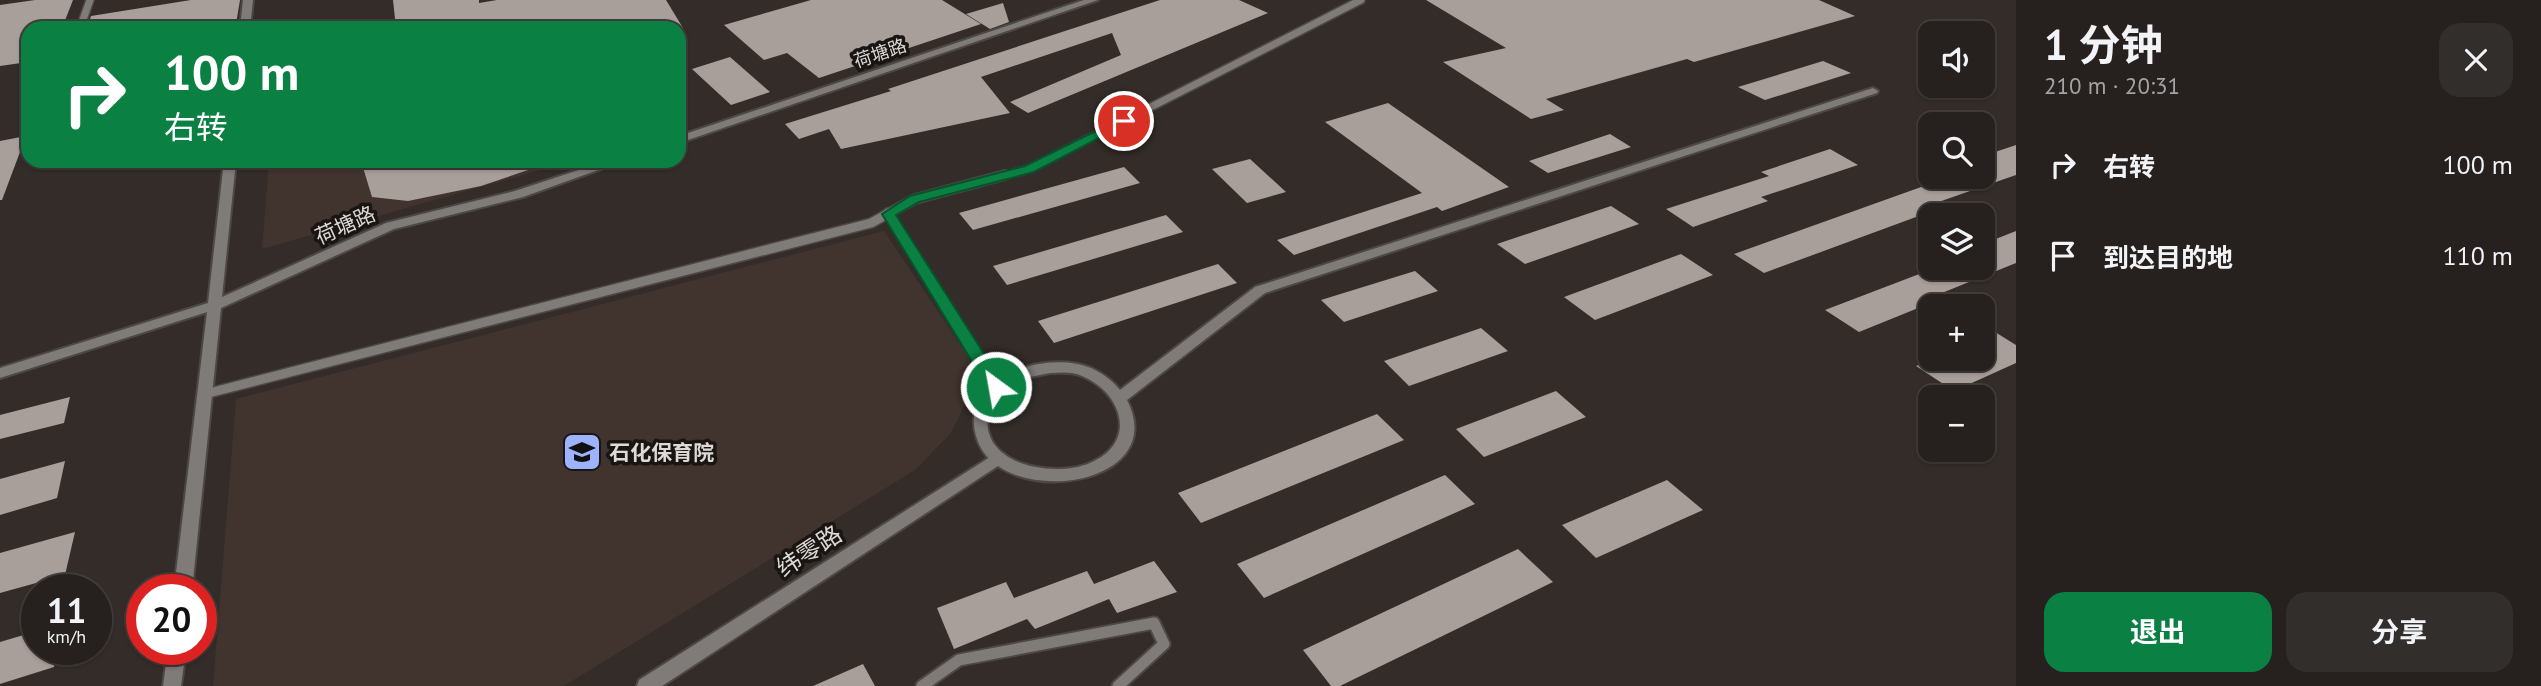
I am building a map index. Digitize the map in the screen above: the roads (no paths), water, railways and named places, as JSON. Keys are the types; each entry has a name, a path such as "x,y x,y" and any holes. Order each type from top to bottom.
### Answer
{"street":[{"path":"246,21 248,0"},
{"name":"荷塘路","path":"686,138 1093,0"},
{"path":"1120,398 1260,290 1873,91"},
{"path":"185,574 229,168"},
{"name":"荷塘路","path":"0,373 215,305 390,226 519,194 596,168"},
{"path":"1050,368 1084,371 1100,378 1120,398 1127,412 1129,423 1122,447 1111,459 1096,468 1075,475 1052,477 1015,468 998,458 989,447 980,424 980,412 996,387 1029,372 1050,368"},
{"name":"纬零路","path":"646,686 998,458"},
{"path":"173,686 175,665"}],"lane":[{"path":"82,21 90,0"},
{"path":"205,394 871,223 915,199 1029,169 1361,0"},
{"path":"888,214 996,387"},
{"path":"922,686 959,660 1154,622 1164,644 1118,686"}],"place":[{"name":"石化保育院","path":"582,452"}]}
